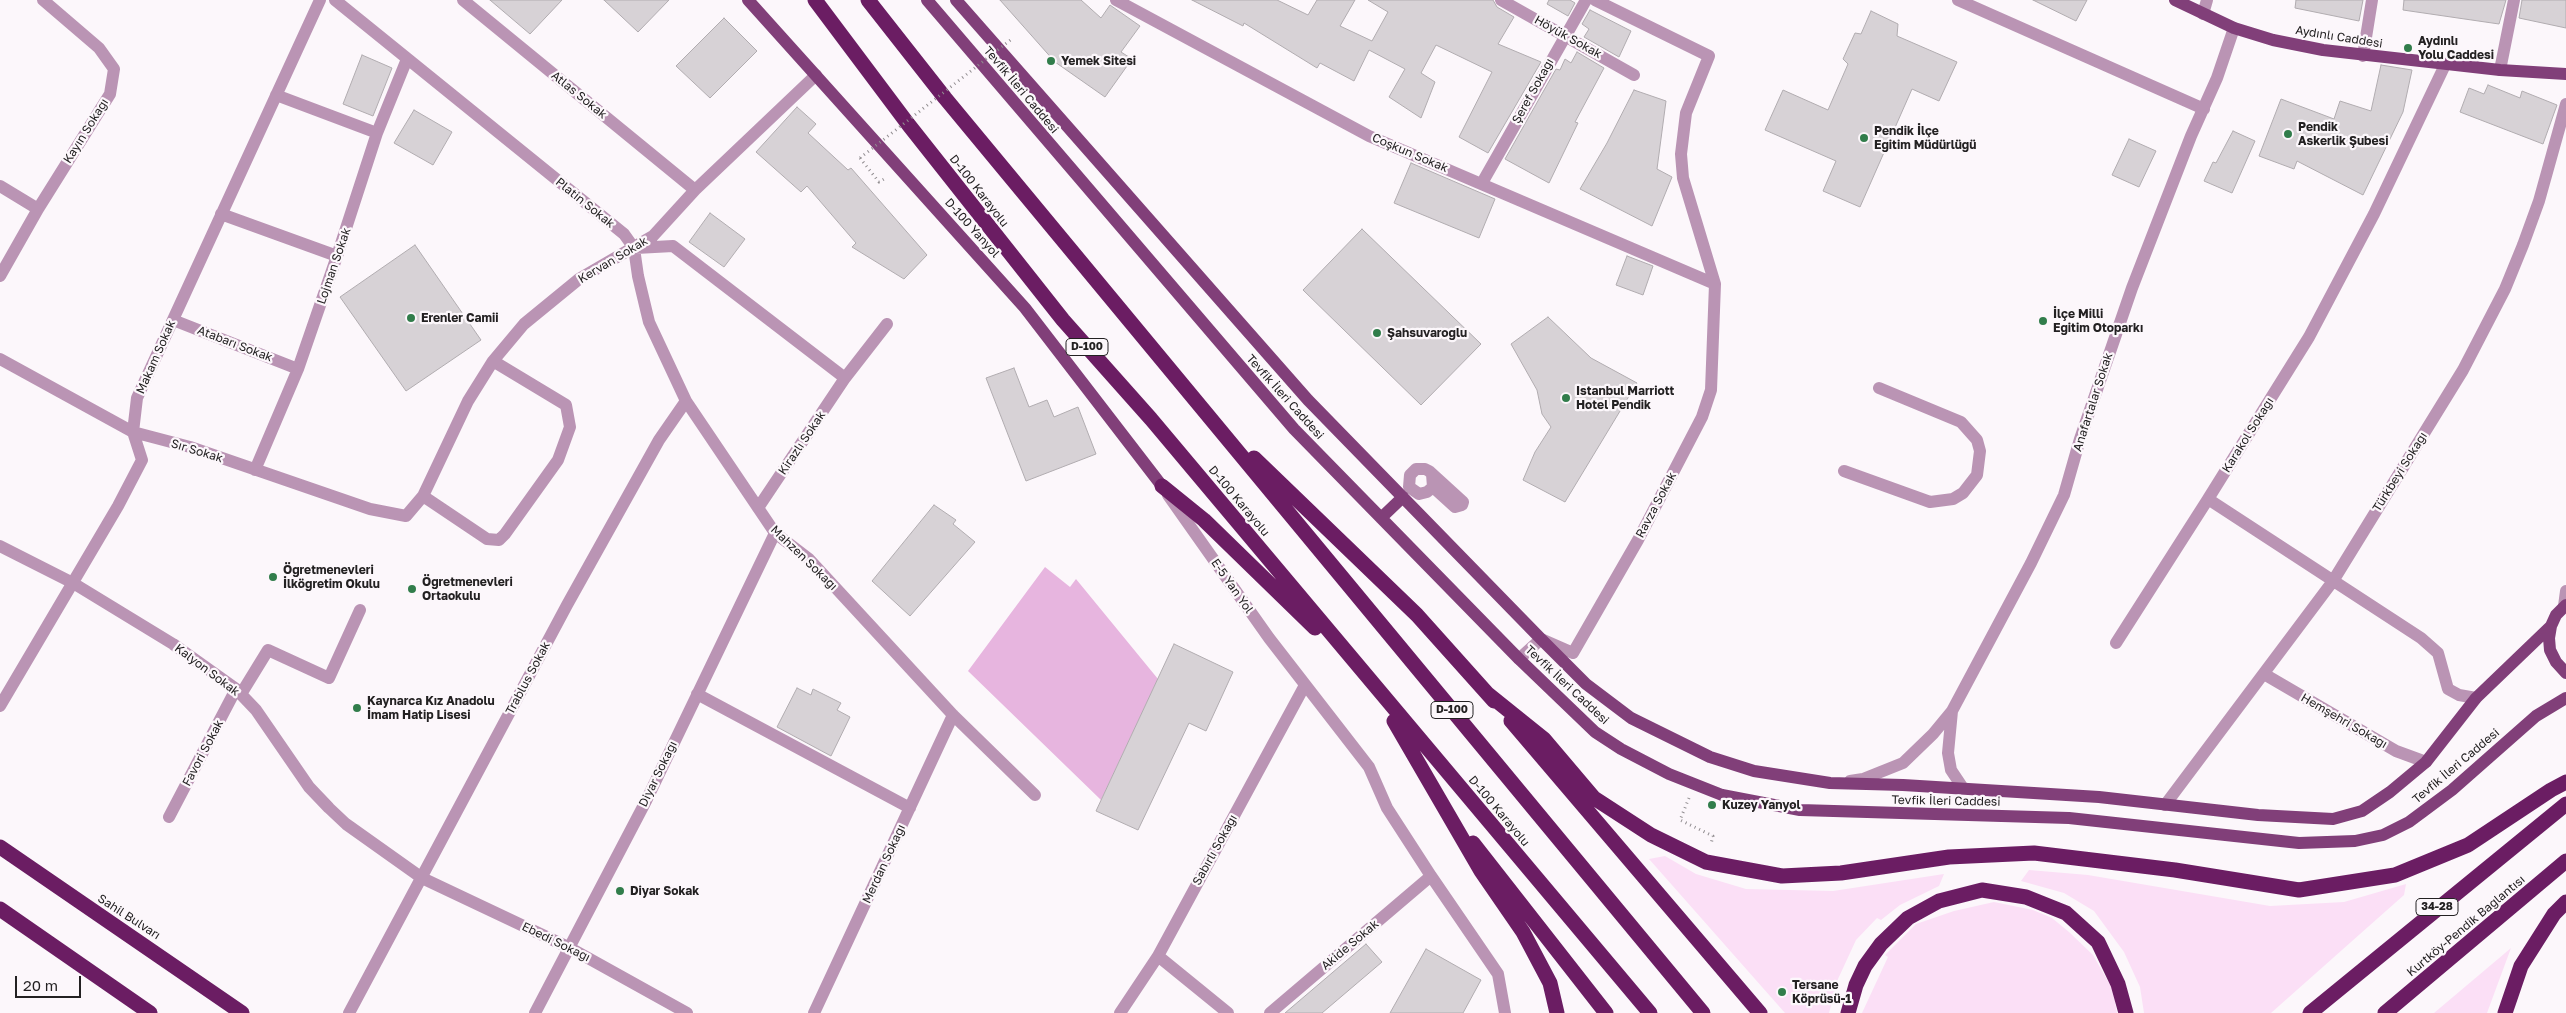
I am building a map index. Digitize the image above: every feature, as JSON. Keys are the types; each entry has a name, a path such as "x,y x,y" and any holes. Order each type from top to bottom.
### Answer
{"highway":[{"name":"D-100 Karayolu","path":"815,0 908,124 1063,320 1152,419 1650,1013"},
{"name":"D-100","path":"868,0 945,98 1703,1013"},
{"path":"1201,407 1417,615 1488,694 1760,1013"},
{"path":"1162,486 1204,520 1372,683 1481,871 1523,932 1550,983 1557,1013"},
{"path":"1488,694 1544,739 1594,798 1651,834 1706,862 1782,876 1841,873 1949,858 2034,854 2175,870 2299,890 2349,883 2404,871 2468,845 2566,782"},
{"name":"34-28","path":"2310,1013 2566,804"},
{"path":"1446,808 1606,1013"},
{"name":"Sahil Bulvarı","path":"0,847 242,1013"},
{"name":"Kurtköy-Pendik Bağlantısı","path":"2385,1013 2566,861"},
{"path":"1848,1013 1856,985 1865,966 1881,944 1908,918 1940,901 1982,890 2026,897 2066,913 2098,942 2118,984 2126,1013"},
{"path":"2505,1013 2521,966 2554,914 2566,902"},
{"path":"0,909 150,1013"},
{"path":"2391,1013 2424,982"}],"main road":[{"name":"D-100 Yanyol","path":"748,0 1025,308 1162,486"},
{"name":"Tevfik İleri Caddesi","path":"929,0 1294,429 1519,659 1595,732 1646,763 1679,778 1722,796 1800,810 2069,818 2280,841 2355,842 2383,834 2409,822 2452,790 2536,716 2566,698"},
{"name":"Tevfik İleri Caddesi","path":"956,0 1302,393 1407,493 1541,639 1586,684 1631,718 1672,740 1710,757 1754,771 1830,783 1963,788 2258,815 2333,819 2362,811 2390,792 2426,762 2476,698 2551,626 2565,606"},
{"name":"Aydınlı Caddesi","path":"2175,0 2234,28 2273,40 2363,56 2500,70 2566,74"},
{"path":"1381,518 1407,493"},
{"path":"2551,626 2550,650 2556,662 2566,673"}],"street":[{"name":"Kayın Sokağı","path":"0,276 38,209 110,94 114,69 99,48 43,0"},
{"name":"Makam Sokak","path":"0,706 118,506 142,460 133,432 138,398 320,0"},
{"name":"Platin Sokak","path":"335,0 624,234 634,248"},
{"name":"Atlas Sokak","path":"462,0 695,190"},
{"name":"Coşkun Sokak","path":"1116,0 1369,136 1715,284"},
{"name":"Höyük Sokak","path":"1501,0 1634,75"},
{"name":"Şeref Sokağı","path":"1482,183 1586,0"},
{"path":"1595,0 1708,56 1686,113 1681,154 1683,178 1715,284"},
{"path":"1958,0 2204,109"},
{"path":"2202,14 2207,0"},
{"path":"2363,56 2372,0"},
{"path":"2500,70 2514,0"},
{"name":"Anafartalar Sokak","path":"1952,710 2031,563 2064,495 2080,440 2132,288 2204,109 2234,28"},
{"name":"Lojman Sokak","path":"255,470 298,369 377,133 407,59"},
{"name":"Karakol Sokağı","path":"2116,643 2309,337 2374,214 2444,64"},
{"name":"Kervan Sokak","path":"406,516 423,496 468,401 493,361 524,324 572,285 653,236 695,190 816,75"},
{"path":"276,95 377,133"},
{"name":"Türkbeyi Sokağı","path":"2165,805 2333,581 2462,370 2505,289 2539,201 2566,104"},
{"path":"0,186 38,209"},
{"path":"221,214 337,256"},
{"path":"634,248 673,246 846,378"},
{"name":"Mahzen Sokağı","path":"634,248 638,276 649,322 686,401 775,533 809,559 954,715 1035,796"},
{"name":"Ravza Sokak","path":"1541,639 1573,652 1638,540 1702,417 1711,390 1715,284"},
{"name":"Atabarı Sokak","path":"173,320 298,369"},
{"name":"Kirazlı Sokak","path":"758,508 846,378 887,324"},
{"name":"Sır Sokak","path":"0,359 133,432 190,447 370,509 406,516"},
{"path":"423,496 487,539 498,540 506,534 558,460 570,427 566,405 493,361"},
{"path":"1844,471 1930,502 1953,499 1972,485 1977,475 1980,451 1977,440 1961,422 1879,388"},
{"name":"Trablus Sokak","path":"349,1013 567,606 659,440 686,401"},
{"path":"1425,469 1432,480 1423,494 1407,493 1412,471 1425,469"},
{"name":"E-5 Yan Yol","path":"1162,486 1269,638 1368,767 1387,808 1430,876 1498,974 1505,1013"},
{"path":"2208,499 2421,638 2438,653 2448,689 2459,695 2476,698"},
{"name":"Diyar Sokağı","path":"535,1013 646,801 775,533"},
{"name":"Kalyon Sokak","path":"0,546 73,583 173,644 239,692 256,710 290,762 322,801 346,824 422,878"},
{"path":"2565,606 2566,591"},
{"name":"Favori Sokak","path":"169,817 239,692 268,650 329,678 360,610"},
{"path":"1519,659 1541,639"},
{"name":"Hemşehri Sokağı","path":"2264,674 2396,751 2426,762"},
{"name":"Sabırlı Sokağı","path":"1120,1013 1158,956 1305,685"},
{"path":"697,694 910,808"},
{"path":"1830,783 1863,779 1903,763 1933,734 1952,710"},
{"path":"1952,710 1948,753 1951,770 1963,788"},
{"name":"Merdan Sokağı","path":"814,1013 954,715"},
{"name":"Akide Sokak","path":"1270,1013 1430,876"},
{"name":"Ebedi Sokağı","path":"422,878 570,948 687,1013"},
{"path":"1158,956 1228,1013"}],"path":[{"path":"879,182 860,158 1013,38"},
{"path":"1679,778 1674,790 1689,797 1680,820 1713,836 1706,862"}],"shaded area":[{"path":"1045,567 1070,587 1076,579 1158,679 1101,800 968,671"},
{"path":"1665,856 1696,874 1746,889 1833,891 1944,874 1939,886 1900,905 1881,920 1877,918 1856,940 1838,979 1829,1013 1785,1013 1649,859"},
{"path":"2029,870 2088,875 2270,906 2344,902 2406,884 2404,895 2271,1013 2144,1013 2140,987 2124,952 2094,911 2064,893 2021,881"},
{"path":"1994,902 2033,910 2052,918 2069,932 2093,955 2113,990 2117,1013 1862,1013 1888,957 1885,955 1916,924 1954,911"},
{"path":"2511,948 2487,1013 2434,1013"}],"building":[{"path":"490,0 562,0 530,34"},
{"path":"604,0 669,0 638,32"},
{"path":"1000,0 1081,0 1101,18 1110,5 1140,26 1121,52 1132,59 1105,97 1055,62"},
{"path":"1192,0 1277,0 1308,15 1317,0 1355,0 1340,26 1372,41 1388,12 1368,0 1493,0 1497,7 1514,17 1498,44 1541,62 1488,153 1459,137 1492,72 1436,45 1421,73 1435,82 1421,118 1389,97 1405,69 1369,50 1354,81 1320,63 1317,68 1244,23 1243,26"},
{"path":"1549,0 1570,0 1575,3 1568,16 1547,4"},
{"path":"2033,0 2087,0 2076,21"},
{"path":"2296,0 2363,0 2359,21 2295,8"},
{"path":"2404,0 2506,0 2499,24 2403,10"},
{"path":"2522,0 2566,0 2566,28 2519,18"},
{"path":"1590,10 1631,31 1619,57 1584,37 1589,29 1582,24"},
{"path":"1871,11 1898,24 1897,36 1957,62 1939,101 1912,89 1860,207 1823,191 1836,161 1765,130 1783,90 1828,110 1848,64 1843,59 1855,33 1861,34"},
{"path":"724,18 757,51 710,98 676,66"},
{"path":"1577,52 1604,68 1575,122 1578,123 1549,183 1505,159 1556,69 1560,70 1565,59 1571,63"},
{"path":"362,55 392,68 373,116 343,104"},
{"path":"2381,65 2412,70 2403,112 2363,195 2297,161 2294,169 2259,156 2281,99 2334,119 2340,101 2371,111"},
{"path":"2488,85 2520,98 2522,91 2557,105 2543,144 2460,112 2469,88 2484,94"},
{"path":"1634,90 1666,101 1657,169 1672,177 1652,226 1580,189 1607,143"},
{"path":"797,107 816,124 808,133 848,170 851,168 927,255 904,279 852,247 856,243 807,186 801,192 756,152"},
{"path":"414,110 452,132 433,165 394,143"},
{"path":"2233,131 2255,141 2232,193 2204,181 2213,162 2216,163"},
{"path":"2129,139 2156,151 2139,187 2112,175"},
{"path":"1411,163 1495,199 1479,238 1394,203"},
{"path":"710,213 745,239 724,267 689,242"},
{"path":"1362,229 1481,344 1421,405 1303,290"},
{"name":"Erenler Camii","path":"415,245 481,340 406,391 340,297"},
{"path":"1627,256 1653,266 1643,295 1616,285"},
{"name":"Istanbul Marriott Hotel Pendik","path":"1548,317 1591,358 1637,383 1565,502 1523,480 1535,452 1551,427 1542,414 1537,390 1511,344"},
{"path":"1014,368 1029,407 1047,400 1054,417 1078,407 1096,454 1026,481 986,378"},
{"path":"934,505 956,520 953,524 975,542 910,616 872,581"},
{"path":"1174,644 1233,672 1206,731 1189,723 1138,830 1096,811"},
{"path":"797,688 811,695 813,689 841,703 837,710 850,717 831,756 777,727"},
{"path":"1366,944 1382,962 1322,1013 1285,1013"},
{"path":"1426,949 1481,980 1463,1013 1390,1013"}],"place":[{"name":"Aydınlı Yolu Caddesi","path":"2408,48"},
{"name":"Yemek Sitesi","path":"1051,61"},
{"name":"Pendik Askerlik Şubesi","path":"2288,134"},
{"name":"Pendik İlçe Eğitim Müdürlüğü","path":"1864,138"},
{"name":"Erenler Camii","path":"411,318"},
{"name":"İlçe Milli Eğitim Otoparkı","path":"2043,321"},
{"name":"Şahsuvaroğlu","path":"1377,333"},
{"name":"Istanbul Marriott Hotel Pendik","path":"1566,398"},
{"name":"Öğretmenevleri İlköğretim Okulu","path":"273,577"},
{"name":"Öğretmenevleri Ortaokulu","path":"412,589"},
{"name":"Kaynarca Kız Anadolu İmam Hatip Lisesi","path":"357,708"},
{"name":"Kuzey Yanyol","path":"1712,805"},
{"name":"Diyar Sokak","path":"620,891"},
{"name":"Tersane Köprüsü-1","path":"1782,992"}]}
